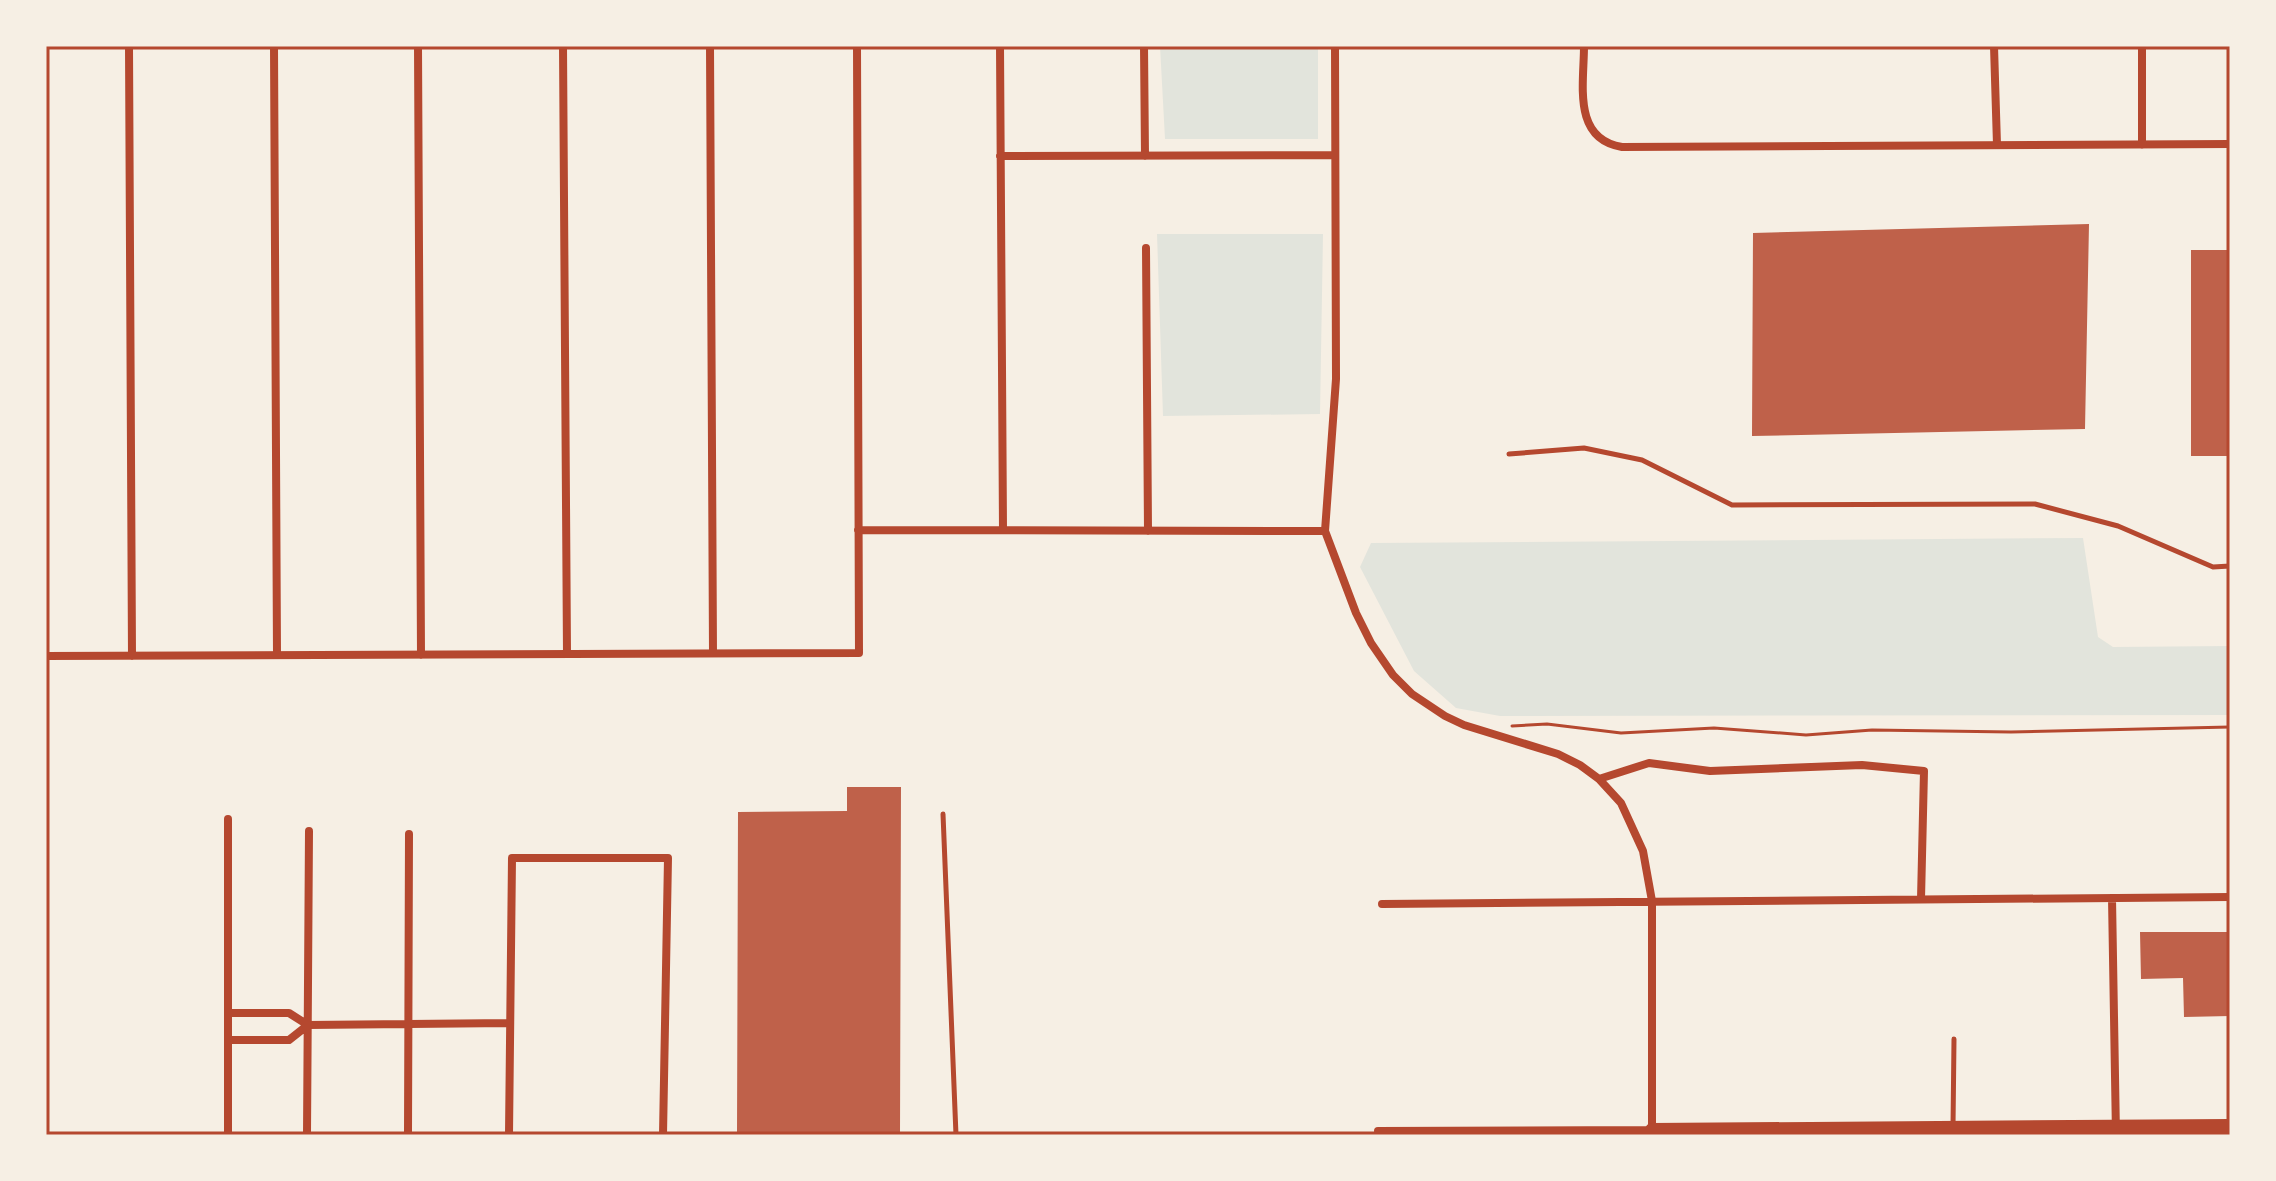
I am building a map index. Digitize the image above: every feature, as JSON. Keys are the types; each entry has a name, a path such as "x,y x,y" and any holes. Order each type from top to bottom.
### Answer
{"main road":[{"path":"1652,1132 1953,1128 2115,1131 2230,1126"}],"street":[{"path":"129,46 132,656"},
{"path":"274,46 277,655"},
{"path":"418,46 421,655"},
{"path":"563,46 567,654"},
{"path":"710,46 713,653"},
{"path":"46,656 859,653 857,46"},
{"path":"1000,46 1003,530"},
{"path":"1144,46 1145,156"},
{"path":"1335,46 1336,379 1325,531 1356,613 1371,643 1393,675 1412,694 1445,716 1464,725 1558,754 1599,779 1621,803 1643,851 1652,901 1652,1132 1378,1131"},
{"path":"1584,46 1586,119 1598,138 1613,146 2230,144"},
{"path":"1994,46 1997,145"},
{"path":"2142,46 2142,145"},
{"path":"1000,156 1335,155"},
{"path":"1146,248 1148,531"},
{"path":"858,530 1325,531"},
{"path":"1599,779 1649,763 1710,771 1862,765 1924,771 1921,899"},
{"path":"228,819 228,1135"},
{"path":"307,1135 309,831"},
{"path":"408,1135 409,834"},
{"path":"509,1135 512,858 668,858 663,1135"},
{"path":"1382,904 2230,897"},
{"path":"2112,898 2115,1131"},
{"path":"228,1013 289,1013 308,1025 510,1023"},
{"path":"229,1040 289,1040 308,1025"}],"lane":[{"path":"1509,454 1584,448 1642,460 1732,505 2035,504 2118,526 2213,567 2230,566"},
{"path":"943,814 956,1135"},
{"path":"1953,1128 1954,1039"}],"path":[{"path":"1485,730 1535,724 1621,733 1714,728 1806,735 1872,730 2011,732 2230,727"}],"shaded area":[{"path":"1160,46 1318,46 1318,139 1165,139"},
{"path":"1157,234 1323,234 1320,414 1163,416"},
{"path":"2083,538 2098,637 2113,647 2230,646 2230,715 1500,716 1456,708 1414,671 1360,567 1371,543"}],"building":[{"path":"2089,224 2085,429 1752,436 1753,233"},
{"path":"2191,250 2230,250 2230,456 2191,456"},
{"path":"847,787 901,787 900,1135 737,1135 738,812 847,811"},
{"path":"2140,932 2230,932 2230,1016 2184,1017 2183,978 2141,979"}]}
